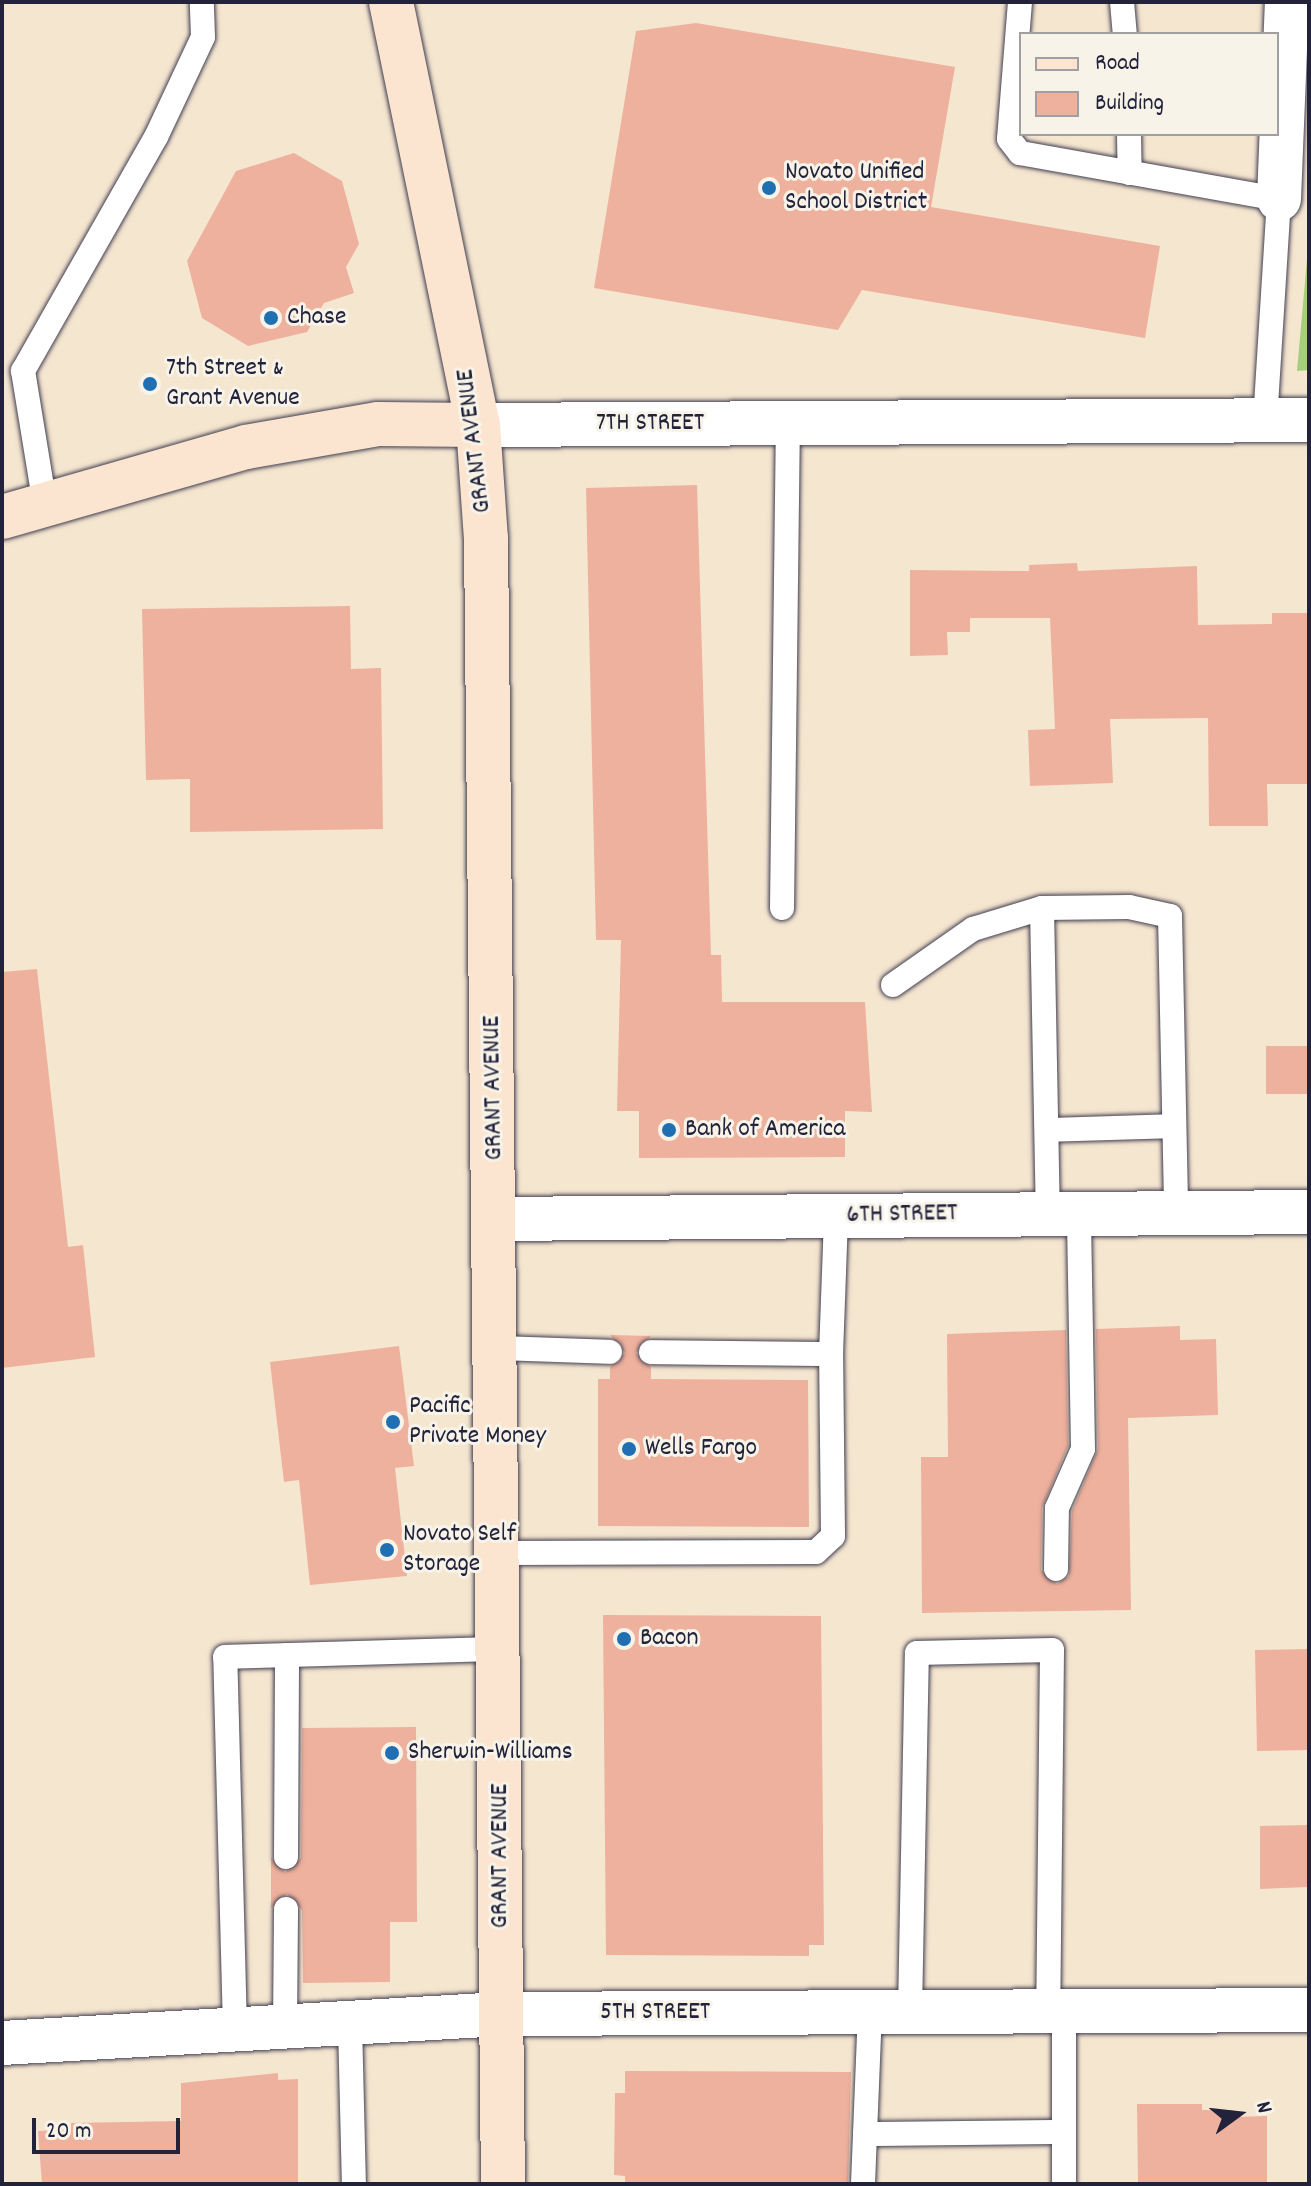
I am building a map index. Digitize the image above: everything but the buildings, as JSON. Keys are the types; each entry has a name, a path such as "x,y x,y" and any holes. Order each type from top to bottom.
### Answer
{"street":[{"name":"GRANT AVENUE","path":"391,2 478,425 497,1348 503,2184"},
{"path":"1279,199 1287,2"},
{"name":"7TH STREET","path":"2,517 246,447 378,424 1309,420"},
{"name":"6TH STREET","path":"495,1219 1309,1212"},
{"name":"5TH STREET","path":"2,2043 502,2014 1309,2010"}],"lane":[{"path":"45,505 23,371 156,137 203,37 202,2"},
{"path":"1020,2 1009,139 1020,153 1279,199 1265,420"},
{"path":"1122,2 1125,32"},
{"path":"1129,136 1130,173"},
{"path":"782,908 788,423"},
{"path":"893,985 973,929 1042,908 1129,907 1170,916 1176,1213"},
{"path":"1042,908 1047,1130 1064,1214 1083,1449 1057,1508 1056,1569"},
{"path":"1047,1130 1173,1126"},
{"path":"498,1553 816,1552 833,1536 831,1354 836,1216"},
{"path":"497,1348 610,1352"},
{"path":"651,1352 831,1354"},
{"path":"235,2029 225,1657 499,1649"},
{"path":"863,2184 865,2134 890,2012 917,1653 1052,1650 1056,2011 1064,2132 1064,2184"},
{"path":"286,1857 287,1655"},
{"path":"285,2027 286,1909"},
{"path":"350,2024 354,2184"},
{"path":"865,2134 1064,2132"}],"green space":[{"path":"1309,237 1309,370 1297,371"}],"place":[{"name":"Novato Unified School District","path":"769,188"},
{"name":"Chase","path":"271,318"},
{"name":"7th Street & Grant Avenue","path":"150,384"},
{"name":"Bank of America","path":"669,1130"},
{"name":"Pacific Private Money","path":"393,1422"},
{"name":"Wells Fargo","path":"629,1449"},
{"name":"Novato Self Storage","path":"387,1550"},
{"name":"Bacon","path":"624,1639"},
{"name":"Sherwin-Williams","path":"392,1753"}]}
